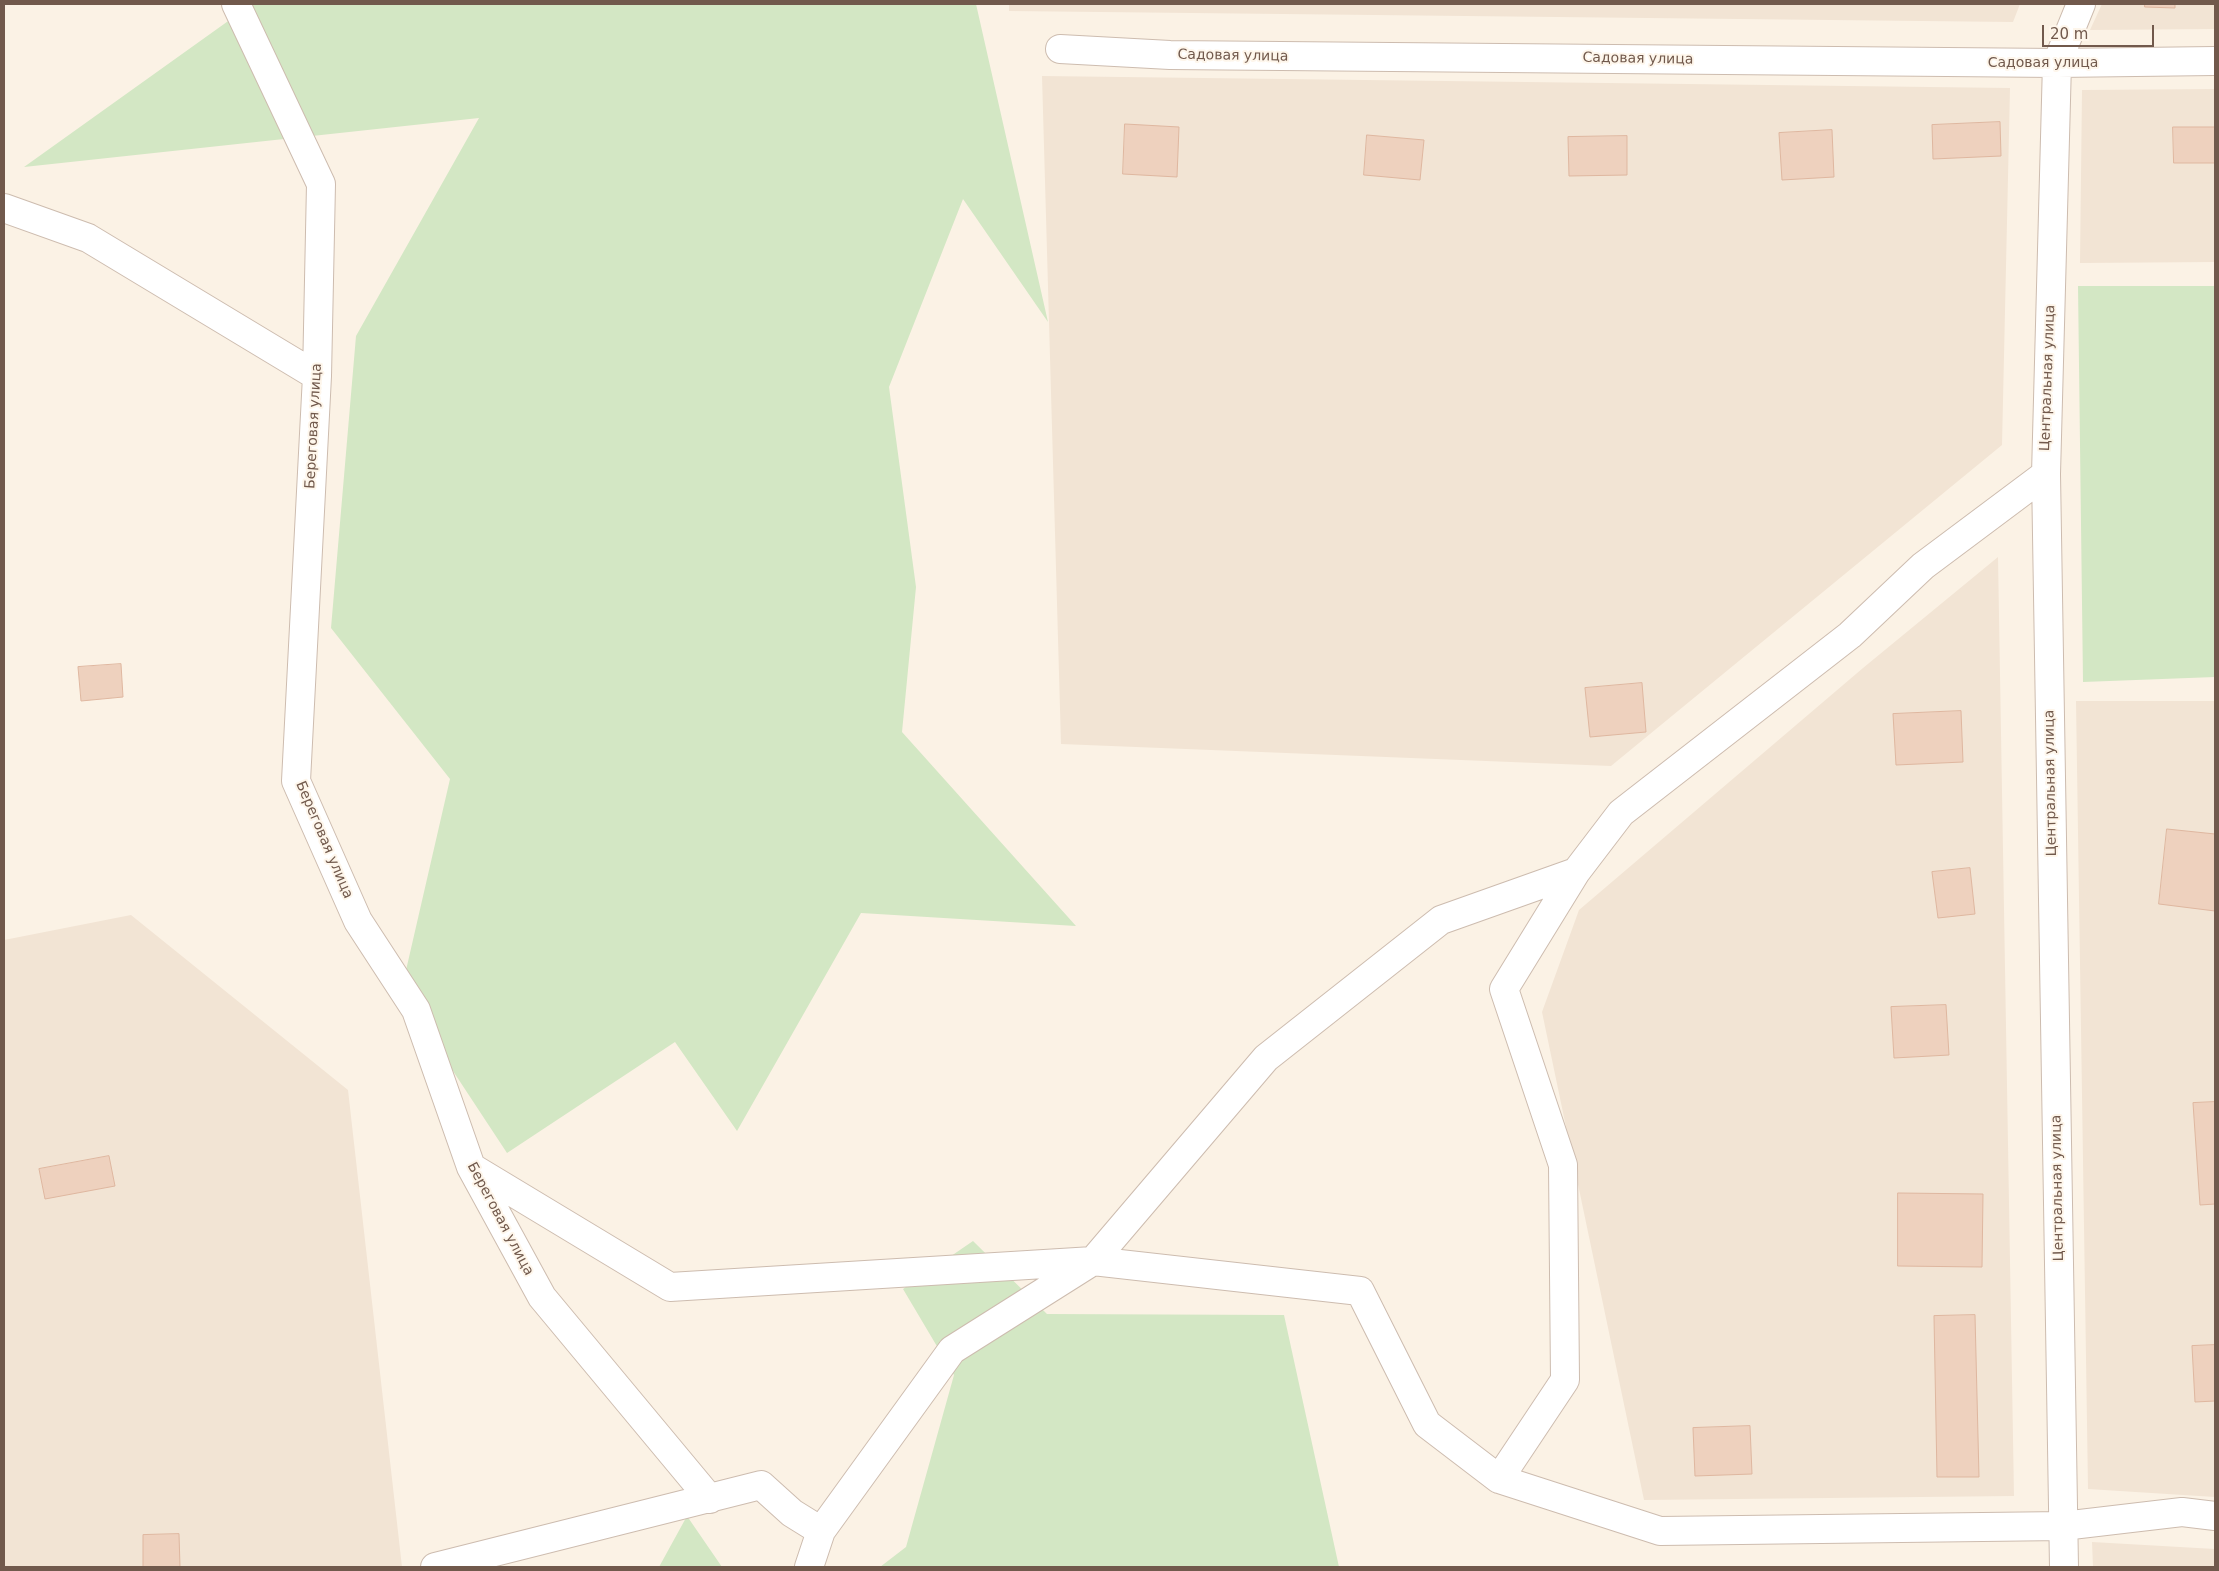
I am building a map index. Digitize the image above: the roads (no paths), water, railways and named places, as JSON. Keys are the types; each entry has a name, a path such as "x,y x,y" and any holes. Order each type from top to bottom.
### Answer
{"street":[{"name":"Береговая улица","path":"236,4 321,184 317,376 296,781 358,921 416,1010 471,1167 542,1297 710,1499"},
{"name":"Центральная улица","path":"2064,1567 2046,474 2057,63 2081,4"},
{"name":"Садовая улица","path":"1060,49 1170,55 2057,63 2215,62"},
{"path":"4,208 88,238 317,376"},
{"path":"1499,1479 1565,1380 1563,1164 1504,989 1576,872 1621,813 1850,635 1923,566 2046,474"},
{"path":"809,1567 821,1531 952,1350 1093,1261 1266,1058 1441,920 1576,872"},
{"path":"471,1167 670,1287 1093,1261 1360,1291 1427,1424 1499,1479 1660,1531 2064,1526 2182,1512 2215,1516"},
{"path":"435,1567 761,1485 792,1513 821,1531"}]}
